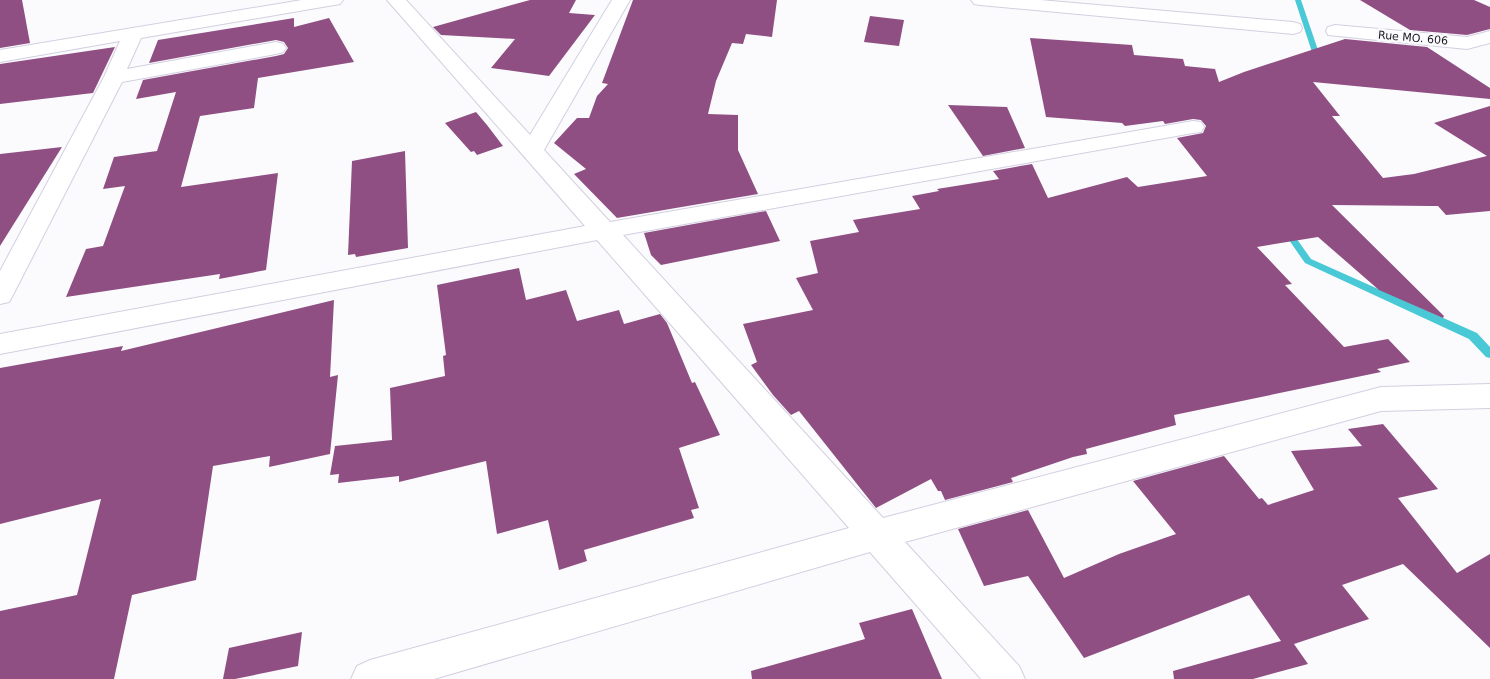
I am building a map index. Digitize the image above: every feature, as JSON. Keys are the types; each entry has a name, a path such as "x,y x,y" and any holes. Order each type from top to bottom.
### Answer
{"street":[{"path":"0,56 334,0"},
{"path":"396,0 1006,679"},
{"path":"532,151 621,0"},
{"path":"980,0 1293,28"},
{"name":"Rue MO. 606","path":"1335,31 1467,42 1490,37"},
{"path":"0,294 114,77 133,34"},
{"path":"114,77 276,48"},
{"path":"0,344 602,231 1193,127"},
{"path":"370,679 877,535 1381,399 1490,396"}],"building":[{"path":"0,0 22,0 30,43 0,48"},
{"path":"530,0 576,0 569,13 595,15 549,76 491,68 515,39 441,35 433,27"},
{"path":"633,0 777,0 772,37 746,34 743,44 732,43 716,81 708,114 738,115 738,150 758,194 617,218 574,174 586,169 554,143 577,118 589,118 597,96 608,84 602,83"},
{"path":"1360,0 1474,0 1490,7 1490,29 1467,35 1410,30"},
{"path":"870,16 904,20 899,46 864,42"},
{"path":"294,18 294,27 329,18 354,62 258,78 254,108 200,116 181,187 278,173 266,270 219,279 220,274 66,297 86,249 103,246 125,186 103,189 114,157 157,151 176,92 136,99 143,80 276,56 284,54 288,48 284,42 276,40 149,63 158,40"},
{"path":"1030,38 1132,45 1134,55 1183,59 1185,66 1215,69 1219,82 1345,39 1427,47 1490,88 1490,99 1313,82 1340,116 1332,116 1383,178 1414,174 1487,156 1434,123 1490,106 1490,211 1446,215 1438,206 1332,205 1444,316 1443,318 1379,290 1318,237 1257,247 1292,284 1285,285 1344,347 1388,339 1410,362 1377,369 1381,372 1174,415 1176,425 1086,449 1087,454 1011,478 1013,482 945,500 941,491 938,491 931,479 876,508 799,411 791,415 773,395 751,365 757,362 743,324 813,310 796,278 818,273 810,241 859,232 853,220 920,209 912,196 939,191 937,189 999,179 993,171 1032,164 1048,198 1127,177 1138,187 1207,176 1177,138 1203,133 1206,126 1201,120 1193,119 1165,124 1163,121 1125,126 1122,123 1046,117"},
{"path":"115,47 93,93 0,104 0,64"},
{"path":"948,105 1007,107 1025,148 983,156"},
{"path":"476,112 503,146 477,155 474,151 471,152 445,123"},
{"path":"62,147 0,246 0,154"},
{"path":"405,151 408,248 356,257 355,254 348,255 352,161"},
{"path":"766,211 780,241 661,265 651,255 644,233"},
{"path":"519,268 526,300 566,290 577,321 619,310 624,324 660,314 667,323 692,383 695,382 720,435 679,448 699,508 691,510 694,518 584,550 587,561 559,570 548,520 497,534 486,461 399,482 399,476 338,483 339,474 330,475 335,446 392,440 390,388 445,376 443,356 446,355 437,285"},
{"path":"334,300 330,377 338,375 330,454 269,467 270,456 213,466 196,580 132,595 114,679 0,679 0,611 77,595 101,499 0,524 0,368 123,346 121,351"},
{"path":"1383,424 1438,489 1398,498 1457,573 1490,554 1490,648 1403,564 1342,585 1369,619 1294,644 1308,664 1253,679 1174,679 1173,671 1281,641 1249,595 1084,658 1028,576 984,586 958,529 1028,510 1064,578 1119,554 1176,534 1133,481 1224,456 1259,499 1262,498 1268,505 1314,490 1291,451 1362,446 1348,429"},
{"path":"912,609 942,679 752,679 751,671 865,639 859,623"},
{"path":"302,632 298,666 235,679 223,679 229,648"}],"waterway":[{"path":"1298,0 1316,53 1309,56"},
{"path":"1286,230 1308,261 1473,336 1490,354"}]}
